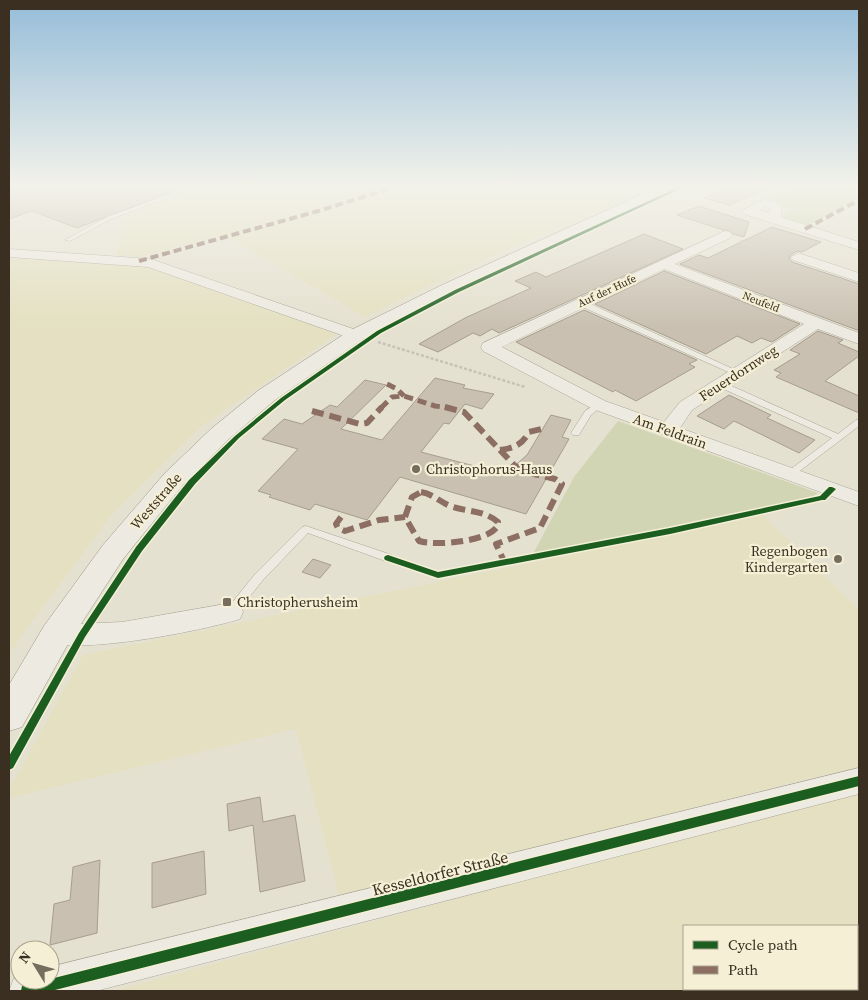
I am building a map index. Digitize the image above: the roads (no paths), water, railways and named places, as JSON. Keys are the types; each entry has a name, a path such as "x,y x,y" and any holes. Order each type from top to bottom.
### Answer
{"main road":[{"name":"Weststraße","path":"9,716 56,635 113,552 174,479 221,433 267,396 356,335 449,289 569,234"}],"street":[{"path":"820,234 859,246"},
{"name":"Auf der Hufe","path":"489,347 725,236"},
{"path":"9,253 151,263 356,335"},
{"path":"798,257 859,278"},
{"name":"Neufeld","path":"663,264 859,339"},
{"name":"Feuerdornweg","path":"668,430 686,406 816,323"},
{"name":"Am Feldrain","path":"489,347 599,404 859,499"},
{"path":"56,635 82,636 145,630 231,612"},
{"name":"Kesseldorfer Straße","path":"27,991 859,781"}],"lane":[{"path":"68,240 80,234"},
{"path":"581,303 738,373"},
{"path":"720,384 838,437"},
{"path":"576,433 588,413 599,404"},
{"path":"790,474 859,422"},
{"path":"231,612 259,577 306,529 388,558"}],"place":[{"name":"Christophorus-Haus","path":"416,469"},
{"name":"Regenbogen Kindergarten","path":"838,559"},
{"name":"Christopherusheim","path":"227,602"}]}
